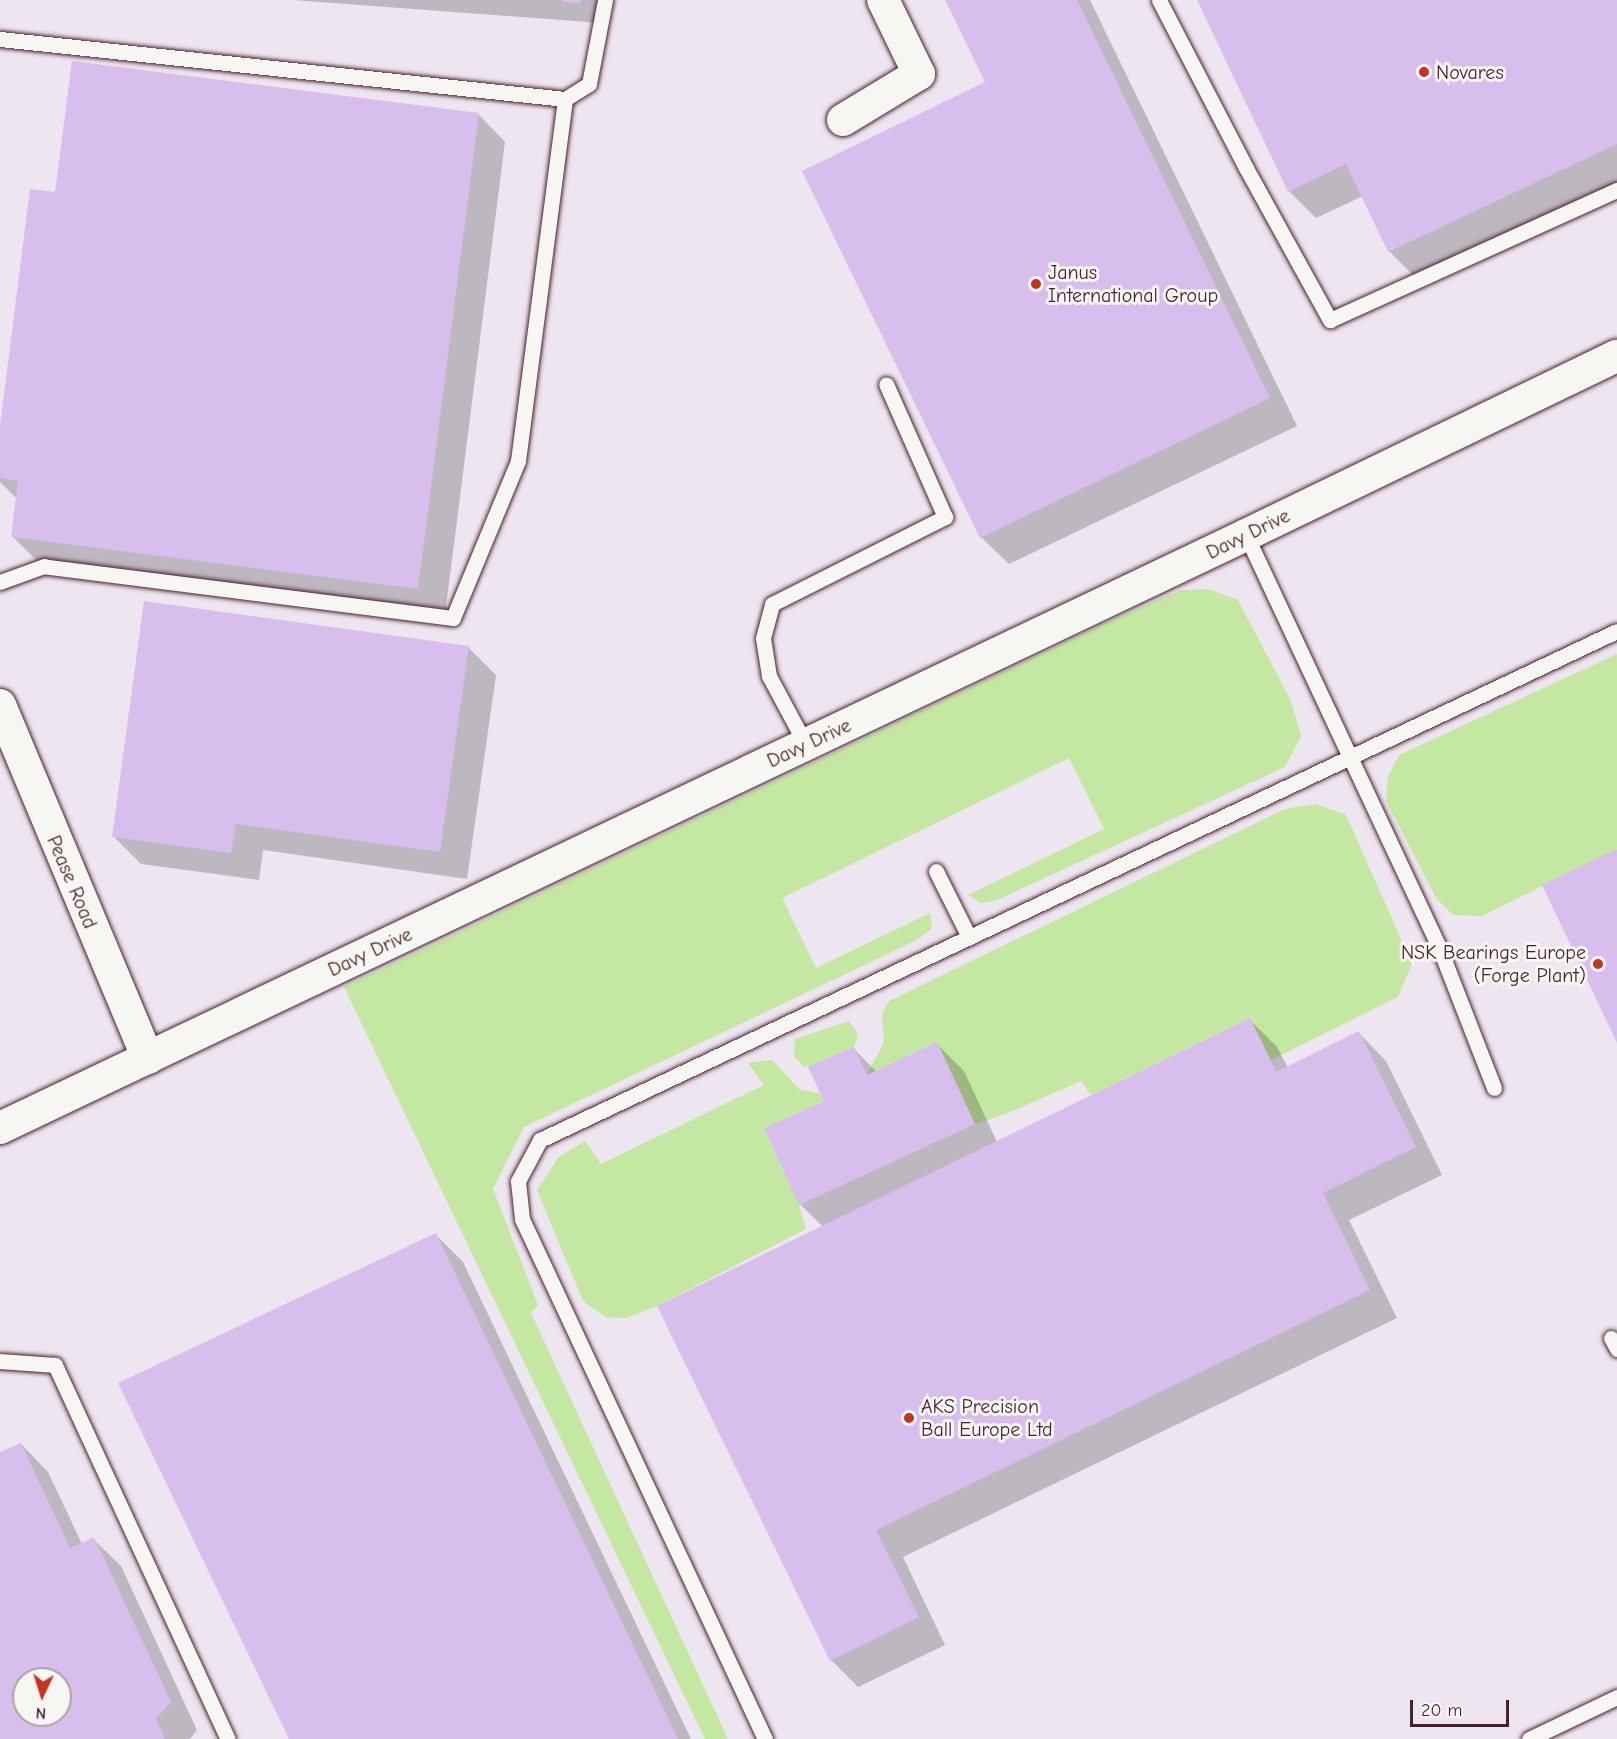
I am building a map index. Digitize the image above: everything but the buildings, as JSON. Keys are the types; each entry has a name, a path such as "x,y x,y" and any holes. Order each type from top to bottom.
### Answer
{"street":[{"path":"843,120 919,74 883,0"},
{"name":"Davy Drive","path":"0,1128 1246,536 1617,356"},
{"name":"Pease Road","path":"0,705 148,1058"}],"lane":[{"path":"0,39 565,99 589,84 605,0"},
{"path":"1160,0 1246,168 1330,320 1617,190"},
{"path":"0,582 44,566 453,618 518,461 565,99"},
{"path":"806,745 770,676 763,638 772,604 945,517 886,384"},
{"path":"1246,536 1441,952 1494,1088"},
{"path":"765,1739 522,1219 518,1181 540,1140 1617,631"},
{"path":"936,871 969,937"},
{"path":"0,1361 55,1365 228,1739"},
{"path":"1529,1739 1617,1697"}],"shaded area":[{"path":"0,0 1617,0 1617,1739 0,1739"}],"green space":[{"path":"1208,589 1238,600 1291,701 1301,736 1285,767 997,900 981,903 968,895 1104,829 1069,758 782,898 816,968 930,913 932,928 917,940 524,1127 493,1189 538,1305 531,1313 728,1739 705,1739 344,987 1116,618 1181,590"},
{"path":"1617,654 1617,849 1482,916 1453,915 1436,898 1386,801 1388,776 1399,755"},
{"path":"1316,804 1346,815 1412,964 1398,997 1271,1060 1250,1018 1091,1095 1081,1081 1008,1113 975,1124 937,1042 867,1075 884,1042 882,1014 889,1001 1285,809"},
{"path":"849,1021 858,1034 854,1047 808,1067 803,1066 794,1056 795,1039"},
{"path":"772,1060 800,1090 820,1093 824,1101 764,1128 799,1205 806,1229 657,1306 626,1318 606,1317 583,1301 537,1190 559,1157 585,1141 601,1164 764,1085 748,1063"}],"place":[{"name":"Novares","path":"1424,72"},
{"name":"Janus International Group","path":"1036,284"},
{"name":"NSK Bearings Europe (Forge Plant)","path":"1598,964"},
{"name":"AKS Precision Ball Europe Ltd","path":"909,1418"}]}
